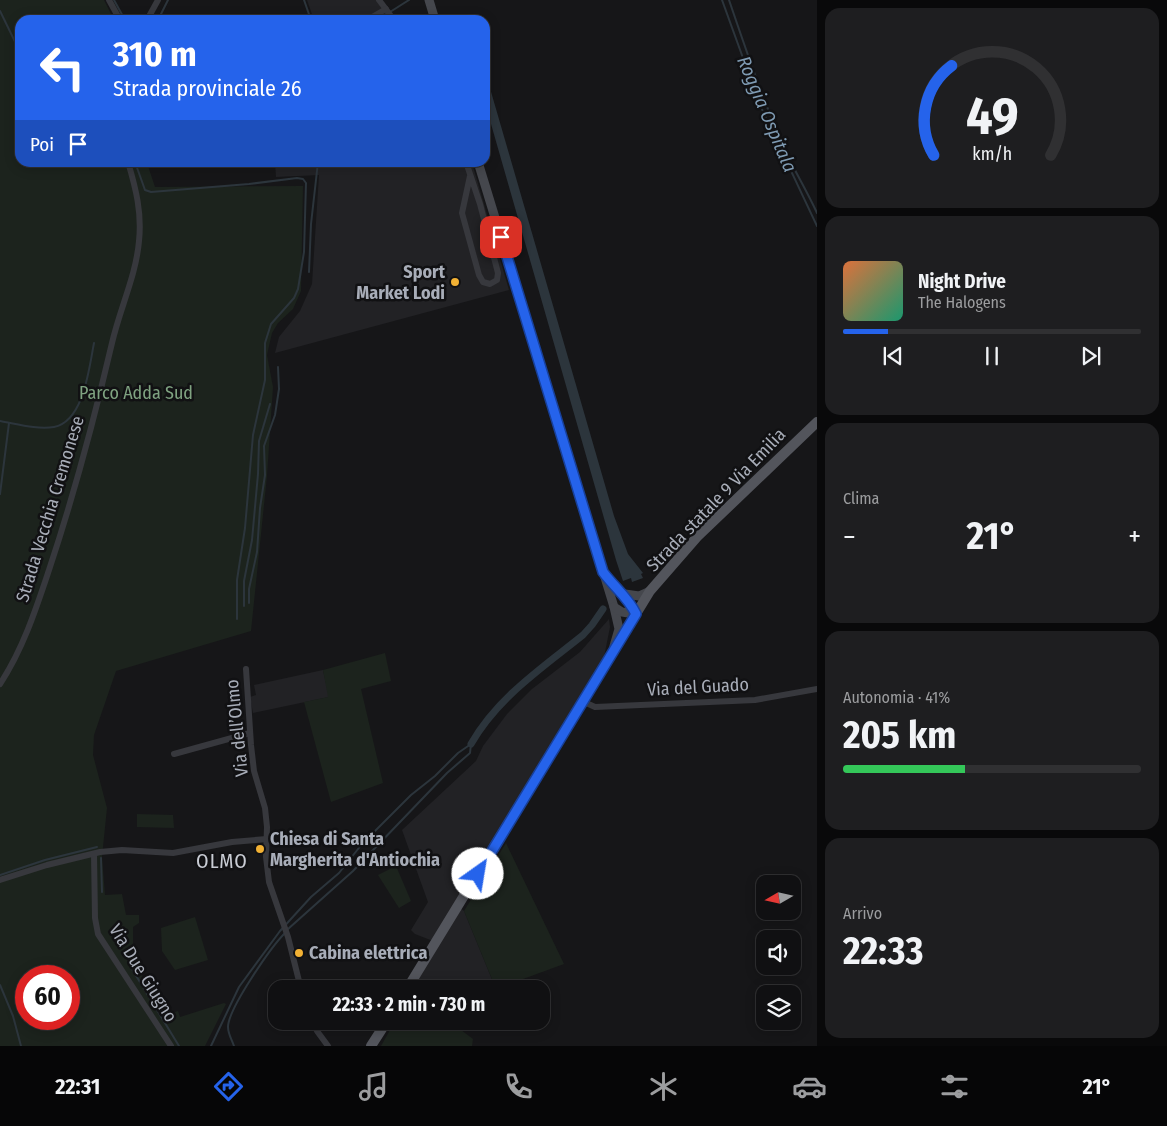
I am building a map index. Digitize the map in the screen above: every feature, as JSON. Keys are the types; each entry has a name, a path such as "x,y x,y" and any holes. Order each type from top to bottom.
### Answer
{"main road":[{"path":"429,0 434,15"},
{"path":"480,167 614,608 619,629 610,656"},
{"name":"Strada statale 9 Via Emilia","path":"412,980 650,592 704,530 817,422"},
{"path":"603,572 620,592 630,600 636,614"},
{"path":"620,592 632,596 639,596 650,592"},
{"path":"614,608 622,612 636,614"},
{"path":"371,1046 381,1030"}],"street":[{"path":"109,0 117,15"},
{"path":"150,15 158,0"},
{"path":"379,0 389,14"},
{"name":"Strada Vecchia Cremonese","path":"0,684 16,655 32,617 64,526 99,402 118,319 136,265 140,234 140,211 129,167"},
{"path":"467,167 480,204 498,273 497,280 490,284 483,282 478,275 462,213 469,188 470,176"},
{"path":"464,202 473,200 480,204"},
{"name":"Via dell’Olmo","path":"246,669 254,771 265,808 266,857 269,882 287,934 300,980"},
{"name":"Via del Guado","path":"582,701 595,707 709,703 755,700 817,688"},
{"path":"174,754 250,733"},
{"path":"0,880 47,864 94,854 122,850 173,853 232,842 267,839"},
{"name":"Via Due Giugno","path":"94,854 95,918 98,934 171,1046"},
{"path":"316,1030 328,1046"}],"shaded area":[{"path":"307,0 382,0 392,15 312,15"},
{"path":"490,88 614,516 628,554 643,573 641,574 643,578 632,582 631,578 623,581 490,120"},
{"path":"275,167 473,167 509,290 275,353 279,337 300,311 312,284 319,175 276,177"},
{"path":"609,619 610,627 603,662 503,822 433,941 415,934 411,930 428,902 402,830 476,761 483,746 507,714 532,689 580,652"},
{"path":"323,670 329,697 253,713 250,697 256,695 254,685"},
{"path":"460,908 464,911 492,980 416,980"}],"green space":[{"name":"Parco Adda Sud","path":"0,0 104,0 112,15 15,15 15,167 148,167 155,187 303,186 301,291 293,309 278,323 272,333 267,355 273,387 267,476 251,631 116,671 94,735 93,755 107,808 102,857 105,895 122,894 126,915 139,915 139,923 133,927 133,954 130,955 166,1015 178,1011 180,1017 224,1003 226,1004 205,1046 0,1046"},
{"path":"385,653 391,681 361,689 383,783 331,802 304,702 328,697 323,670"},
{"path":"137,814 173,815 174,828 137,827"},
{"path":"506,843 564,964 520,980 492,980 464,911"},
{"path":"396,866 411,901 399,908 378,875"},
{"path":"195,917 208,960 175,970 162,951 161,928"},
{"path":"390,1030 461,1030 473,1039 472,1046 381,1046"}],"waterway":[{"path":"114,0 122,15"},
{"path":"160,15 168,0"},
{"path":"304,0 309,15"},
{"path":"390,12 409,0"},
{"name":"Roggia Ospitala","path":"722,0 760,105 817,226"},
{"path":"729,0 776,130 817,213"},
{"path":"0,11 15,42"},
{"path":"137,167 145,190 151,192 297,178 303,179 306,183 304,252 298,289 294,298 271,324 265,343 265,380 253,435 245,528 237,580 237,619"},
{"path":"309,272 311,224 317,167"},
{"path":"0,421 41,428 54,427 64,423 79,404 87,379 94,343"},
{"path":"249,603 249,589 257,552 260,508 265,475 264,446 275,415 279,389 278,367"},
{"path":"244,606 244,581 252,540 259,441 270,404"},
{"path":"0,494 9,423"},
{"path":"471,744 482,727 507,698 583,635 603,609"},
{"path":"288,929 353,871 447,773 470,753 471,744"},
{"path":"211,1046 239,987 280,931 311,897 339,873 362,844 411,795 435,776 458,753 471,744"},
{"path":"0,875 45,860 97,847"},
{"path":"101,858 102,892"},
{"path":"234,1046 229,1035 230,1018 242,993 270,951 285,933"},
{"path":"132,969 179,1046"},
{"path":"0,985 13,1016 21,1046"}],"place":[{"name":"Sport Market Lodi","path":"455,282"},
{"name":"Chiesa di Santa Margherita d'Antiochia","path":"260,849"},
{"name":"Cabina elettrica","path":"299,953"}],"district":[{"name":"OLMO","path":"222,861"}],"route":[{"path":"478,874 636,614 630,600 613,585 603,572 501,237"}]}
